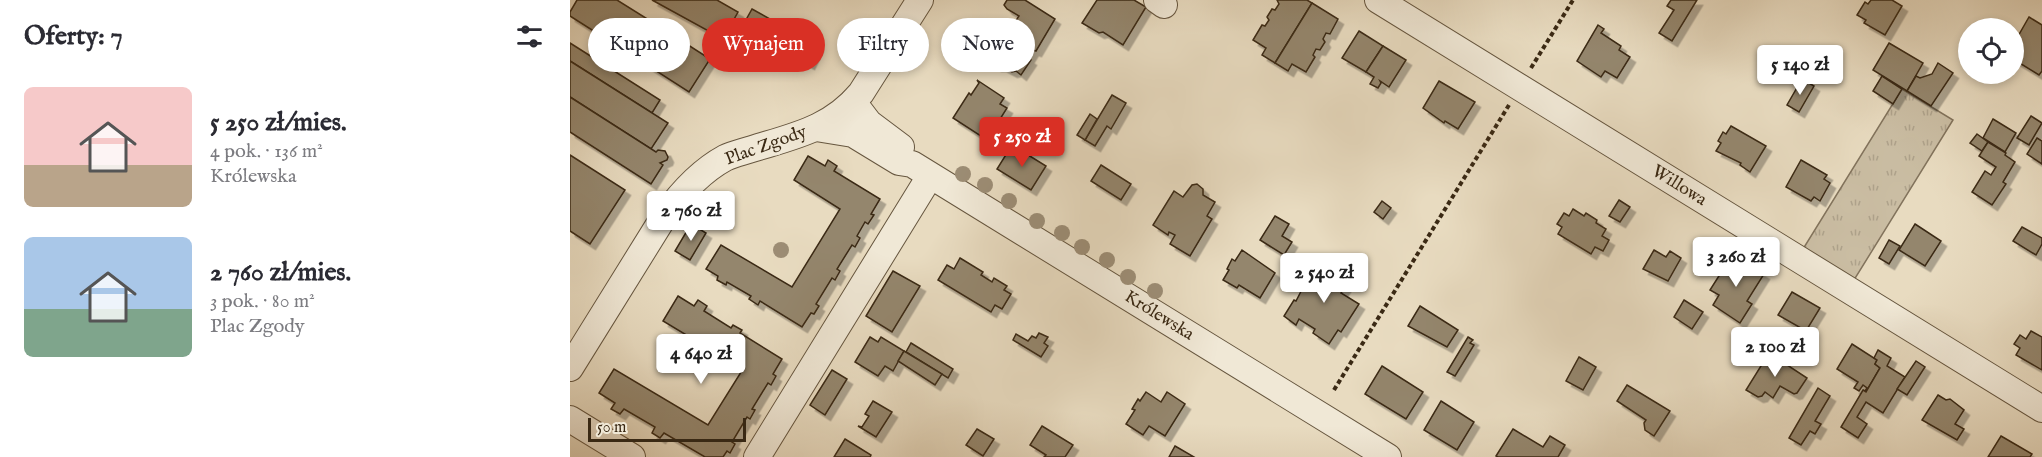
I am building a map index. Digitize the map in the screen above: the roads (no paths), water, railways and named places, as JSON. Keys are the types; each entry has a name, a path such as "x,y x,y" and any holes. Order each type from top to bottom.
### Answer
{"street":[{"path":"757,457 921,170 907,151 848,106 873,75 920,0"},
{"name":"Willowa","path":"1378,0 2042,409"},
{"name":"Plac Zgody","path":"570,368 665,215 678,197 695,180 726,158 816,128 832,120 848,106"},
{"name":"Plac Zgody","path":"816,128 853,134 898,162 921,170"},
{"name":"Królewska","path":"921,170 1388,457"},
{"path":"570,419 632,457"}]}
